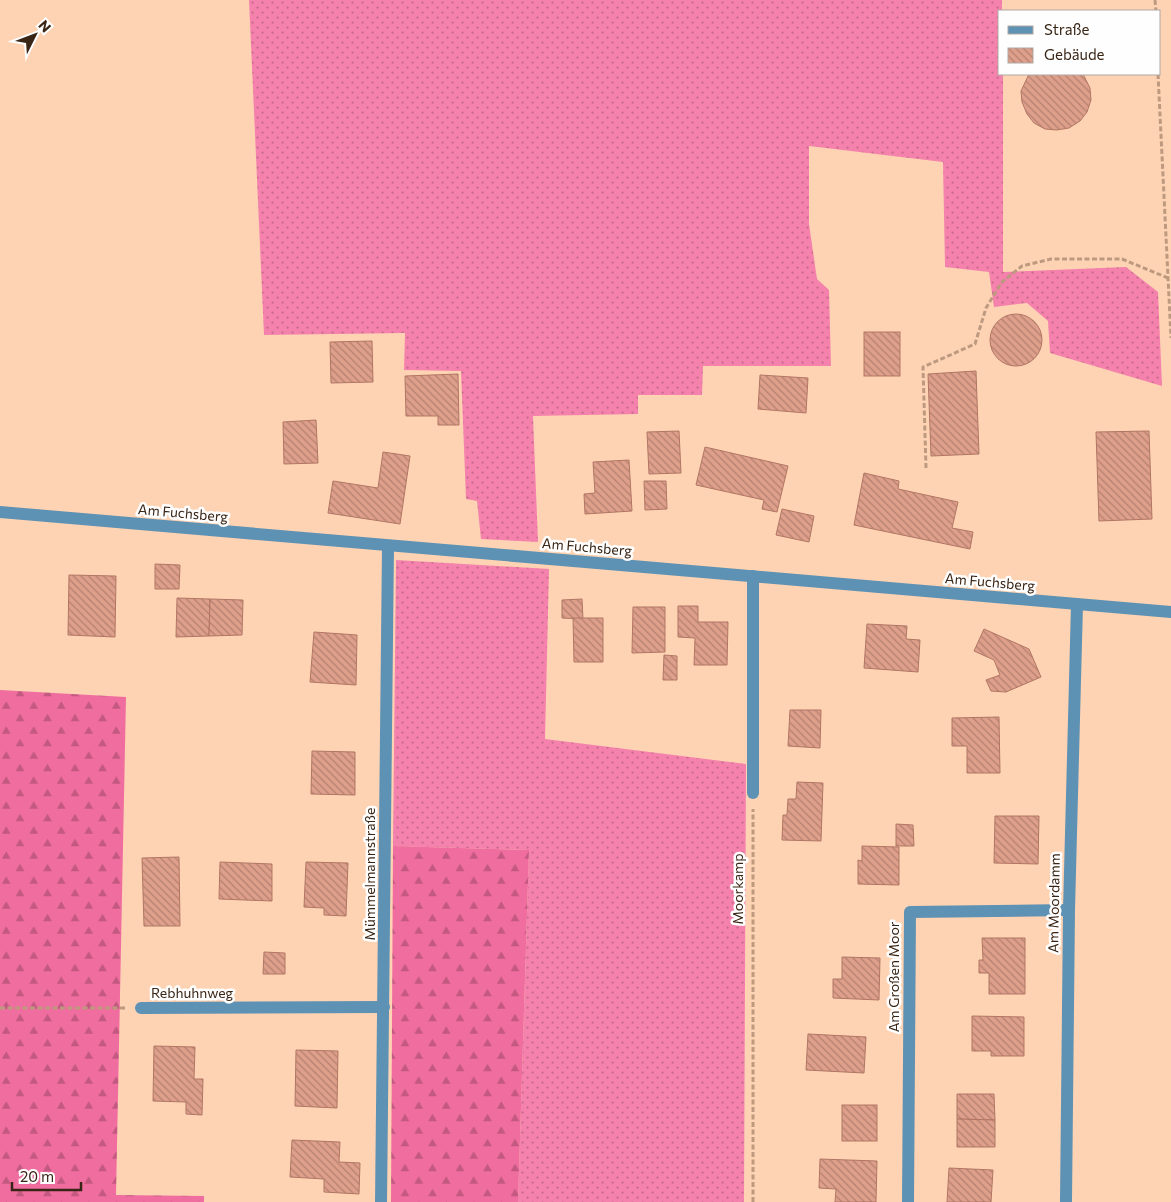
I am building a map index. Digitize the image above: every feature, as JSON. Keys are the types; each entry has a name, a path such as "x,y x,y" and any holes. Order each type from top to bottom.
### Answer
{"street":[{"name":"Am Fuchsberg","path":"0,512 1171,612"},
{"name":"Mümmelmannstraße","path":"381,1202 388,546"},
{"path":"753,576 753,794"},
{"name":"Am Moordamm","path":"1066,1202 1069,910 1077,604"},
{"name":"Am Großen Moor","path":"908,1202 910,912 1069,910"},
{"name":"Rebhuhnweg","path":"141,1008 384,1007"}],"path":[{"path":"1158,75 1171,338"},
{"path":"926,468 923,367 975,344 986,308 1002,282 1022,266 1051,259 1122,259 1168,278"},
{"name":"Moorkamp","path":"752,1202 753,794"},
{"name":"Rebhuhnweg","path":"0,1008 141,1008"}],"shaded area":[{"path":"249,0 1002,0 1002,10 998,10 998,75 1003,75 1003,272 1126,267 1158,292 1162,386 1050,353 1048,321 1027,303 994,307 989,272 945,267 943,162 809,146 809,224 817,279 829,290 831,366 703,366 702,395 638,395 638,414 533,416 538,542 481,539 477,501 466,499 461,371 404,370 405,333 264,335"},
{"path":"396,560 549,569 545,739 746,764 744,1202 518,1202 529,850 393,846"}],"green space":[{"path":"0,690 126,697 116,1195 204,1196 204,1202 0,1202"},
{"path":"393,846 529,850 518,1202 391,1202"}],"building":[{"path":"1029,75 1084,75 1090,88 1091,100 1087,112 1080,121 1069,128 1045,129 1034,123 1027,114 1022,102 1021,91"},
{"path":"1011,314 1021,314 1035,321 1042,335 1042,345 1035,359 1021,366 1011,366 1001,362 994,355 990,345 990,335 994,325 1001,318"},
{"path":"864,332 900,332 900,376 864,376"},
{"path":"372,341 373,382 331,383 330,342"},
{"path":"976,371 979,454 931,456 928,374"},
{"path":"458,374 459,425 438,425 438,416 406,416 405,376"},
{"path":"760,375 808,378 806,413 758,409"},
{"path":"316,420 318,463 284,464 283,422"},
{"path":"679,431 681,473 649,474 647,432"},
{"path":"1149,431 1152,519 1099,521 1096,432"},
{"path":"705,447 788,466 777,512 762,509 764,500 696,485"},
{"path":"383,452 410,456 400,524 328,513 333,481 378,488"},
{"path":"629,460 632,511 585,514 584,494 595,493 593,462"},
{"path":"864,473 899,481 898,489 958,502 952,528 973,532 970,549 854,525"},
{"path":"644,481 666,481 667,509 645,510"},
{"path":"782,509 814,516 809,542 776,535"},
{"path":"155,564 180,565 179,589 155,589"},
{"path":"69,575 116,576 115,637 68,635"},
{"path":"177,598 210,599 209,636 176,637"},
{"path":"210,599 243,600 242,635 209,636"},
{"path":"582,599 583,619 562,618 562,600"},
{"path":"678,606 698,606 698,622 728,622 727,665 694,665 695,638 678,637"},
{"path":"633,607 665,607 665,652 632,653"},
{"path":"573,618 603,618 603,662 574,662"},
{"path":"867,624 907,626 906,639 920,640 918,672 864,668"},
{"path":"984,629 1029,649 1041,677 1006,692 991,691 986,680 1000,675 994,660 974,651"},
{"path":"314,632 357,635 356,685 310,682"},
{"path":"664,655 677,656 677,680 663,680"},
{"path":"790,710 821,710 820,748 788,746"},
{"path":"999,717 1000,773 967,773 967,746 952,746 952,718"},
{"path":"312,751 355,752 355,795 311,794"},
{"path":"797,782 823,783 821,841 782,840 783,815 787,815 788,799 796,799"},
{"path":"995,816 1039,816 1038,864 994,863"},
{"path":"896,824 913,825 914,846 896,846"},
{"path":"862,846 899,847 899,885 858,884 858,860 862,861"},
{"path":"179,857 180,926 144,926 142,858"},
{"path":"220,862 272,864 272,901 219,899"},
{"path":"306,862 348,863 346,916 324,915 324,908 304,907"},
{"path":"982,938 1025,938 1025,994 989,994 989,973 979,973 979,960 983,960"},
{"path":"264,952 285,953 285,974 263,974"},
{"path":"842,957 880,958 879,1000 833,998 833,979 842,979"},
{"path":"972,1016 1024,1017 1024,1056 991,1056 991,1051 972,1051"},
{"path":"808,1034 866,1037 864,1073 806,1070"},
{"path":"154,1046 195,1047 194,1079 203,1079 202,1115 186,1114 186,1102 153,1101"},
{"path":"296,1050 338,1051 337,1108 295,1106"},
{"path":"957,1094 994,1094 995,1120 957,1119"},
{"path":"842,1105 877,1105 877,1141 842,1141"},
{"path":"957,1119 995,1120 995,1147 957,1147"},
{"path":"292,1140 340,1142 339,1162 360,1163 359,1194 324,1192 324,1179 290,1177"},
{"path":"820,1159 877,1161 876,1202 835,1202 836,1189 819,1188"},
{"path":"949,1168 993,1170 991,1202 947,1202"}]}
